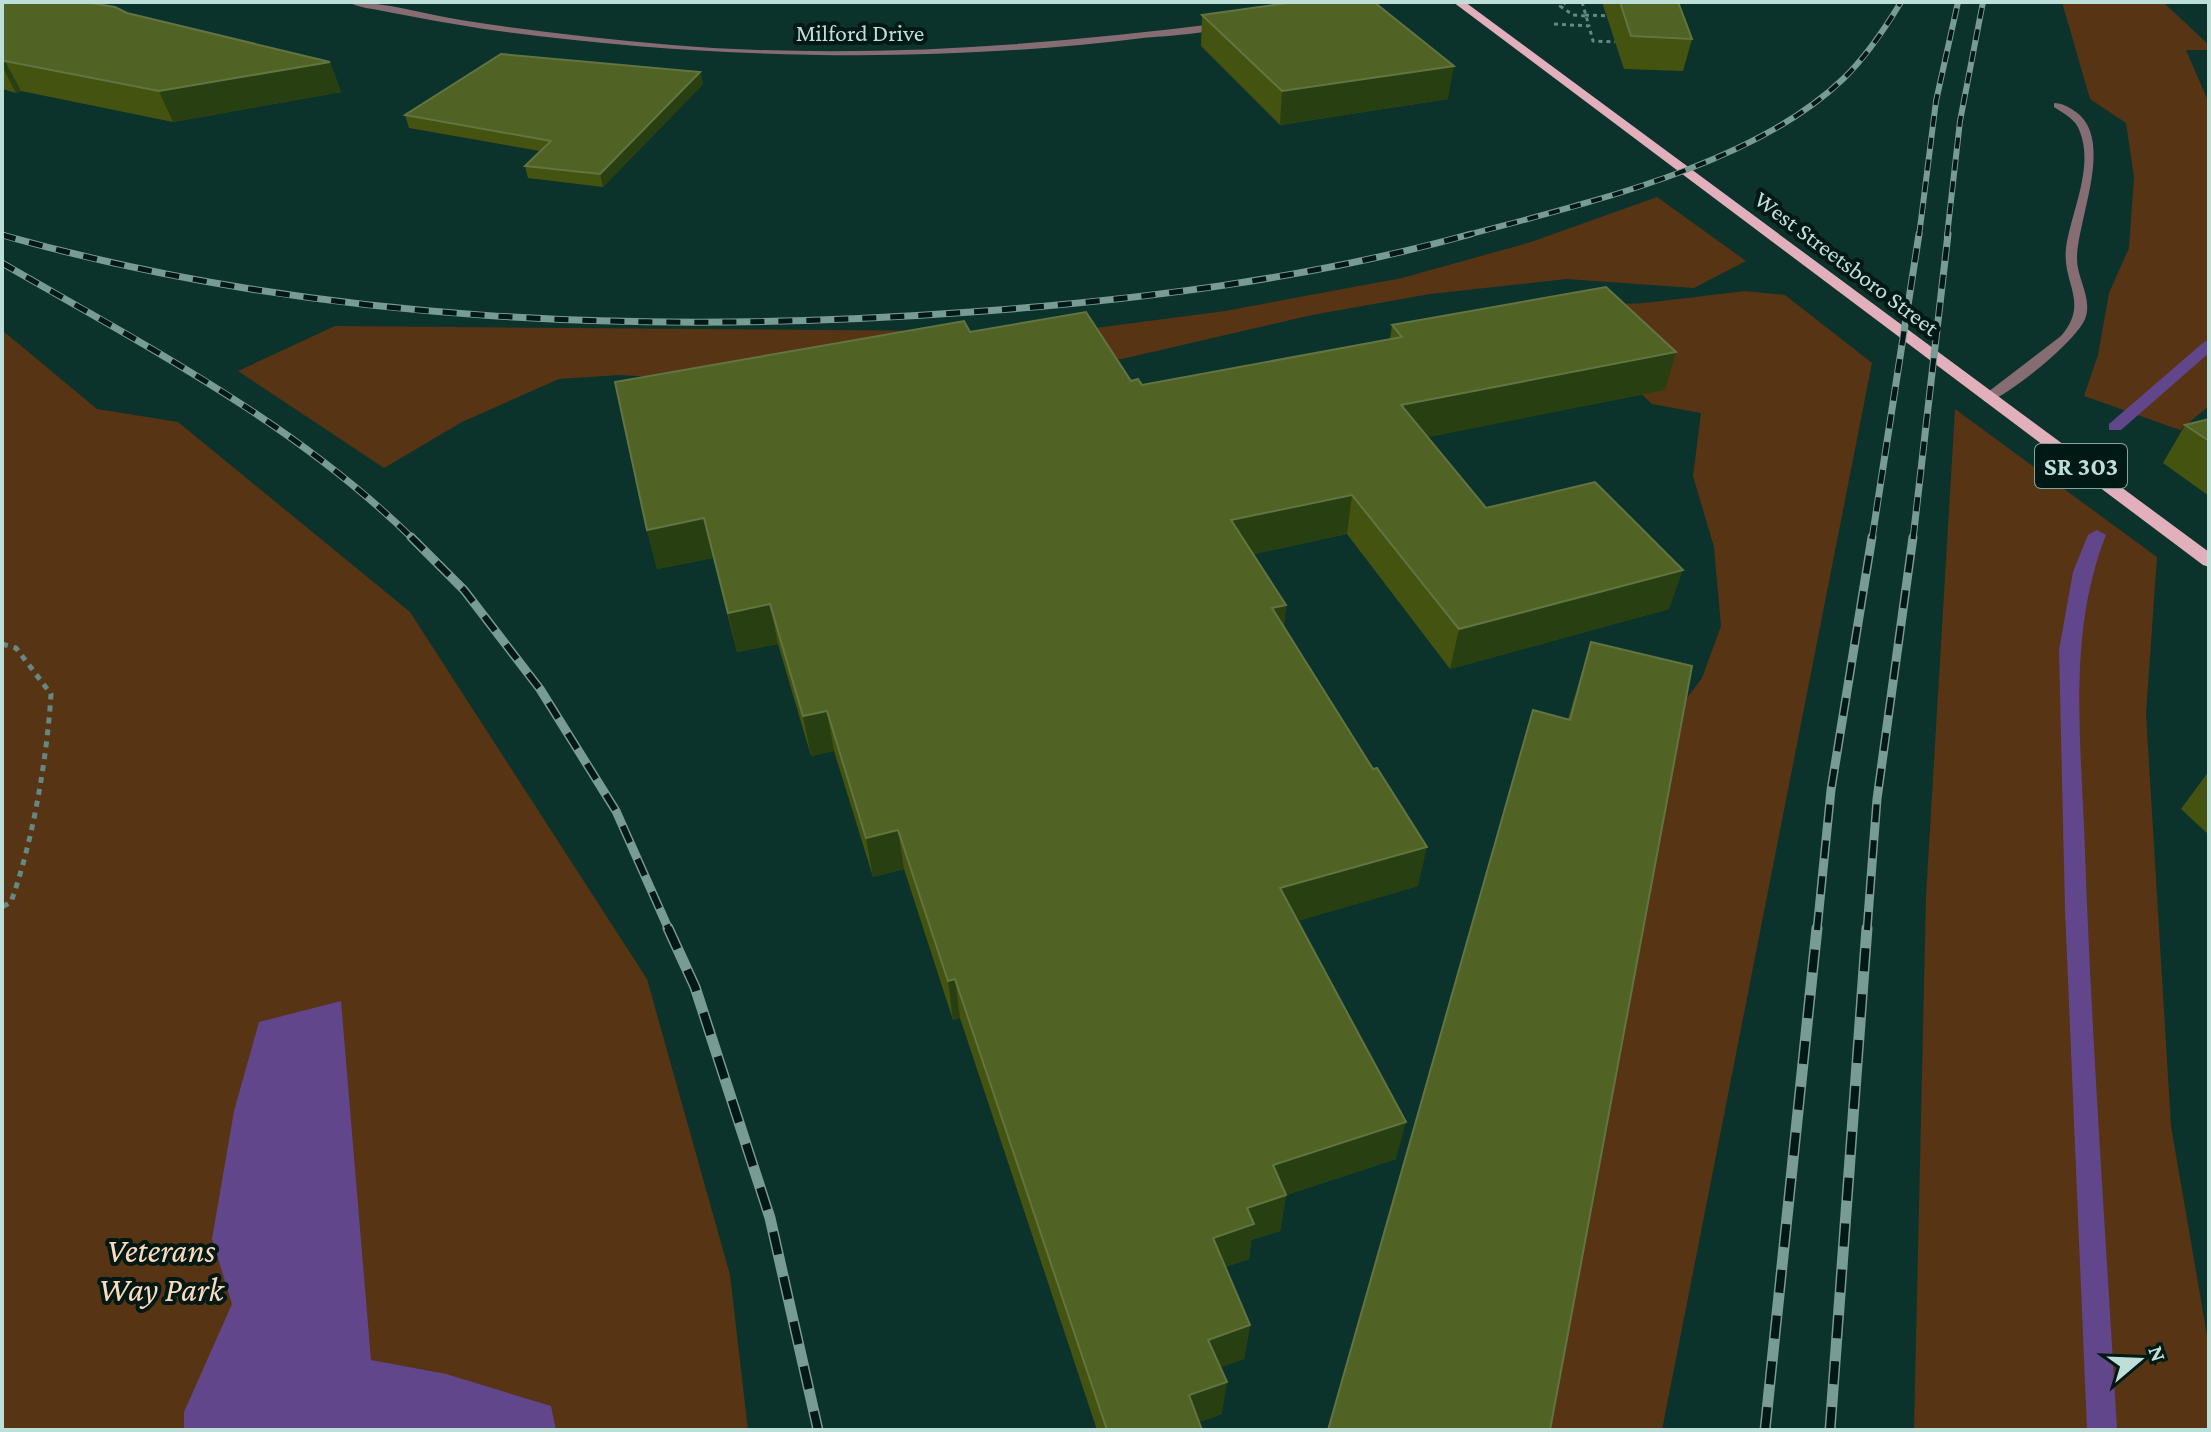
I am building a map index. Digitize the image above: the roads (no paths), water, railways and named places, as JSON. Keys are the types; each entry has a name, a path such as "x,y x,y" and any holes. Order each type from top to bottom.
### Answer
{"main road":[{"name":"West Streetsboro Street","path":"1458,2 2209,561"}],"street":[{"name":"Milford Drive","path":"352,2 562,39 743,51 1005,49 1228,26"},
{"path":"1988,398 2067,337 2080,317 2080,300 2071,261 2089,159 2085,132 2078,119 2057,105"}],"waterway":[{"path":"2115,427 2209,345"},
{"path":"2097,535 2082,572 2069,650 2076,909 2102,1430"}],"railway":[{"path":"1464,236 1664,178 1762,136 1806,109 1843,79 1874,43 1901,2"},
{"path":"1919,236 1936,101 1958,2"},
{"path":"1947,236 1960,121 1983,2"},
{"path":"6,236 2,235 120,265 240,287 361,304 483,315 605,321 727,322 971,312 1160,294 1286,275 1410,250 1471,234"},
{"path":"1872,539 1919,234"},
{"path":"1913,539 1948,234"},
{"path":"2,263 163,356 269,422 319,458 413,539"},
{"path":"1817,930 1831,790 1872,537"},
{"path":"1867,930 1877,799 1913,537"},
{"path":"413,539 464,590 540,689 616,811 669,930"},
{"path":"668,928 695,987 770,1218 818,1430"},
{"path":"1765,1430 1817,928"},
{"path":"1830,1430 1867,928"}],"park label":[{"name":"Veterans Way Park","path":"161,1270"}]}
